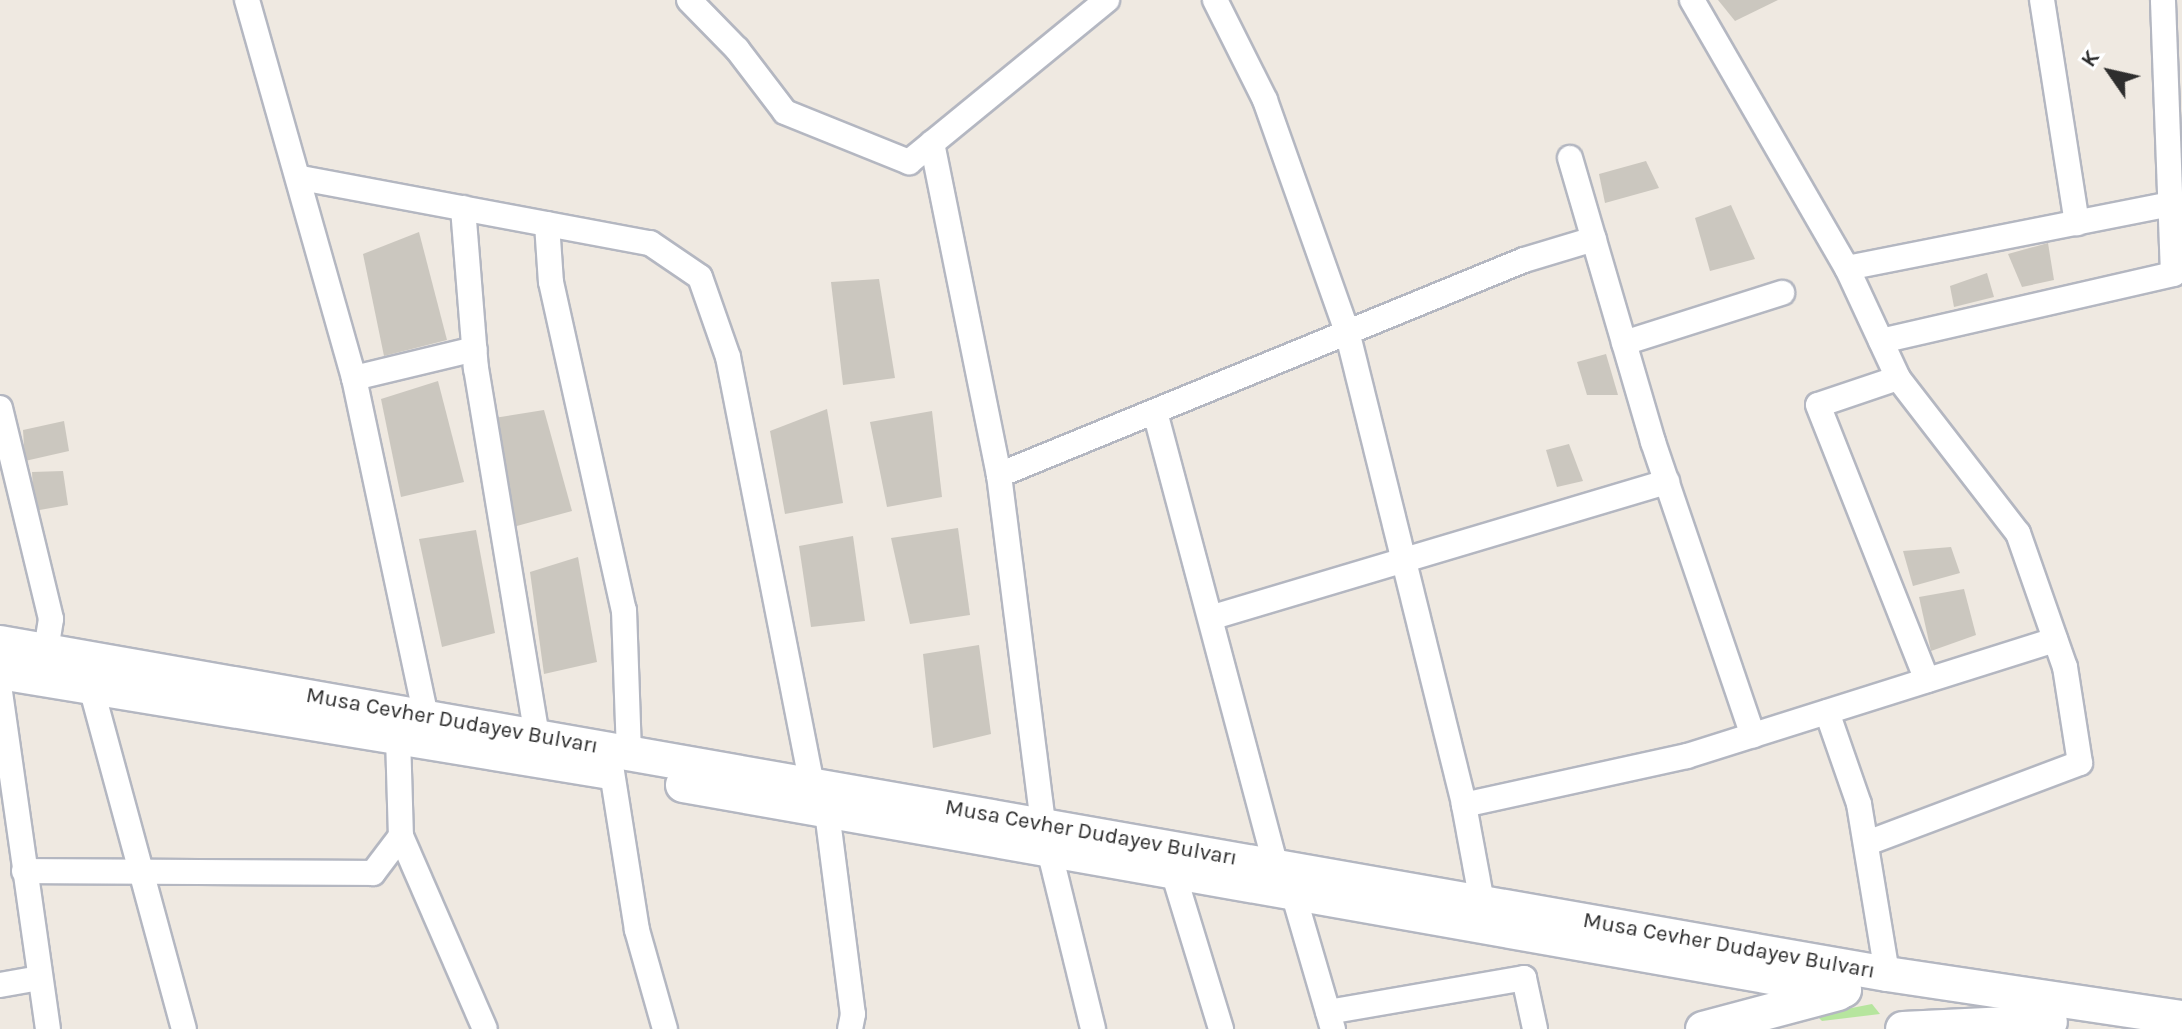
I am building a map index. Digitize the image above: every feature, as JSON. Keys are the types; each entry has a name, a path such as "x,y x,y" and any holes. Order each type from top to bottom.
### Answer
{"main road":[{"name":"Musa Cevher Dudayev Bulvarı","path":"0,643 537,736 621,762"},
{"name":"Musa Cevher Dudayev Bulvarı","path":"0,672 398,737 621,762 1046,838 1276,866 1887,974 2182,1018"},
{"name":"Musa Cevher Dudayev Bulvarı","path":"1046,838 1174,875 2096,1029"},
{"path":"1703,1029 1850,990 1887,974"},
{"path":"1903,1029 2050,1022"}],"street":[{"path":"247,0 301,178 354,378 426,716"},
{"path":"689,0 737,49 785,112 909,162 1107,0"},
{"path":"1215,0 1265,100 1348,335 1400,557 1464,805 1482,902"},
{"path":"1692,0 1847,268 1898,378 2018,533 2055,640 2080,763 1867,843"},
{"path":"2042,0 2077,223"},
{"path":"1881,341 2173,274 2163,0"},
{"path":"932,143 999,475 1046,838 1093,1029"},
{"path":"1570,158 1667,482 1753,735"},
{"path":"301,178 650,243 700,277 728,357 820,798 853,1014 850,1029"},
{"path":"1847,268 2171,204"},
{"path":"463,208 475,349 537,736"},
{"path":"547,224 551,282 624,610 621,762 637,930 665,1029"},
{"path":"999,475 1348,335 1524,260 1594,239"},
{"path":"1624,343 1782,293"},
{"path":"354,378 475,349"},
{"path":"1898,378 1818,405 1927,680"},
{"path":"0,408 51,619 46,651"},
{"path":"1155,412 1213,617 1276,866"},
{"path":"1213,617 1400,557 1667,482"},
{"path":"1464,805 1753,735 2055,640"},
{"path":"91,687 184,1029"},
{"path":"0,692 48,1029"},
{"path":"1827,712 1867,843 1887,974"},
{"path":"398,737 401,836 485,1029"},
{"path":"24,871 373,873 401,836"},
{"path":"1174,875 1221,1029"},
{"path":"1294,896 1331,1021 1524,978 1535,1029"},
{"path":"0,985 39,978"}],"green space":[{"path":"1872,1004 1880,1014 1822,1021 1816,1015"}],"building":[{"path":"1718,0 1778,0 1735,21"},
{"path":"1646,161 1659,188 1605,203 1599,174"},
{"path":"1731,205 1755,259 1710,271 1695,218"},
{"path":"419,232 447,340 384,356 363,254"},
{"path":"2048,243 2054,280 2022,287 2008,254"},
{"path":"1987,273 1994,297 1954,307 1950,286"},
{"path":"879,279 895,378 843,385 831,282"},
{"path":"1606,354 1618,395 1587,395 1577,362"},
{"path":"438,381 464,482 401,497 381,399"},
{"path":"827,409 843,503 785,514 770,431"},
{"path":"544,410 572,511 513,527 494,418"},
{"path":"932,411 942,497 887,507 870,422"},
{"path":"64,421 69,451 25,461 23,430"},
{"path":"1569,444 1583,481 1557,487 1546,450"},
{"path":"63,471 68,505 34,511 32,472"},
{"path":"958,528 970,615 910,624 891,538"},
{"path":"476,530 495,633 442,647 419,539"},
{"path":"853,536 865,621 811,627 799,546"},
{"path":"1951,547 1960,573 1913,586 1903,551"},
{"path":"578,557 597,662 544,674 530,572"},
{"path":"1964,589 1976,635 1931,651 1919,597"},
{"path":"979,645 991,734 933,748 923,654"}]}
